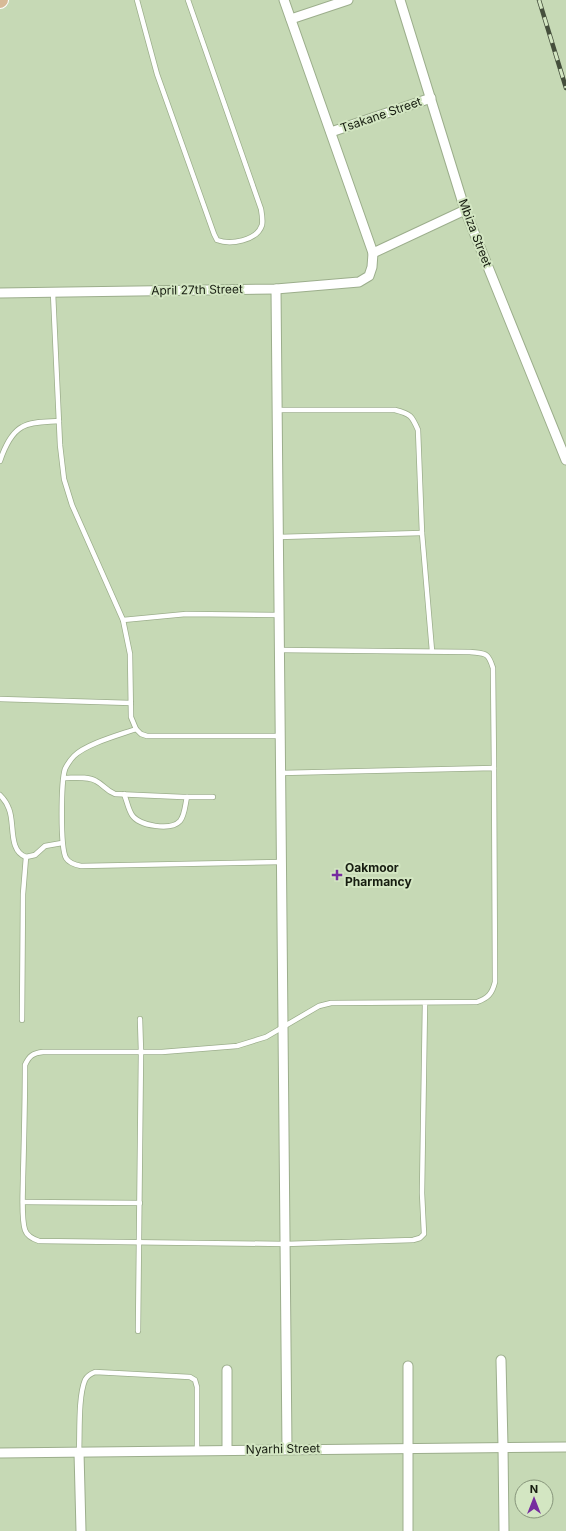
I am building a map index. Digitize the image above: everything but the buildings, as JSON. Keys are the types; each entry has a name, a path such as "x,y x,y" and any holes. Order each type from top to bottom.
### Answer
{"street":[{"path":"284,0 373,253 465,210"},
{"path":"291,19 348,0"},
{"name":"Mbiza Street","path":"400,0 465,210 566,460"},
{"name":"Tsakane Street","path":"331,132 431,98"},
{"name":"April 27th Street","path":"0,293 276,289 359,282 369,276 372,267 373,253"},
{"path":"276,289 287,1449"},
{"path":"500,1360 504,1446 504,1531"},
{"path":"408,1366 408,1531"},
{"path":"227,1370 227,1450"},
{"name":"Nyarhi Street","path":"0,1453 504,1446 566,1447"},
{"path":"79,1452 81,1531"}],"lane":[{"path":"137,0 157,74 214,234 217,240 225,243 236,242 257,233 261,226 261,209 188,0"},
{"path":"53,292 59,421 66,491 123,620 130,654 132,717 136,729 140,734 147,736 280,736"},
{"path":"277,410 396,410 408,414 413,418 418,430 422,533 432,651"},
{"path":"0,461 7,444 22,426 59,421"},
{"path":"278,537 422,533"},
{"path":"123,620 186,614 279,614"},
{"path":"280,650 470,652 484,654 490,658 493,668 494,768 495,982 493,990 486,998 477,1002 331,1003 319,1006 266,1037 237,1046 162,1052 43,1052 32,1054 28,1058 25,1065 23,1202 25,1230 33,1239 39,1241 285,1244 418,1239 423,1236 424,1231 422,1193 425,1003"},
{"path":"0,699 131,703"},
{"path":"136,729 86,748 74,756 66,768 64,778 62,843 66,858 71,863 81,866 282,862"},
{"path":"281,773 494,768"},
{"path":"64,778 97,781 108,792 115,794 213,797"},
{"path":"124,794 131,814 136,819 142,823 160,826 171,825 179,822 184,815 187,797"},
{"path":"0,796 5,800 10,810 16,847 19,853 26,857 35,855 45,846 62,843"},
{"path":"22,1020 23,894 26,857"},
{"path":"138,1331 141,1052 140,1019"},
{"path":"23,1202 140,1203"},
{"path":"79,1452 85,1379 90,1374 95,1372 190,1376 194,1380 197,1387 197,1450"}],"railway":[{"path":"539,0 566,88"}],"place":[{"name":"Oakmoor Pharmancy","path":"337,875"}]}
